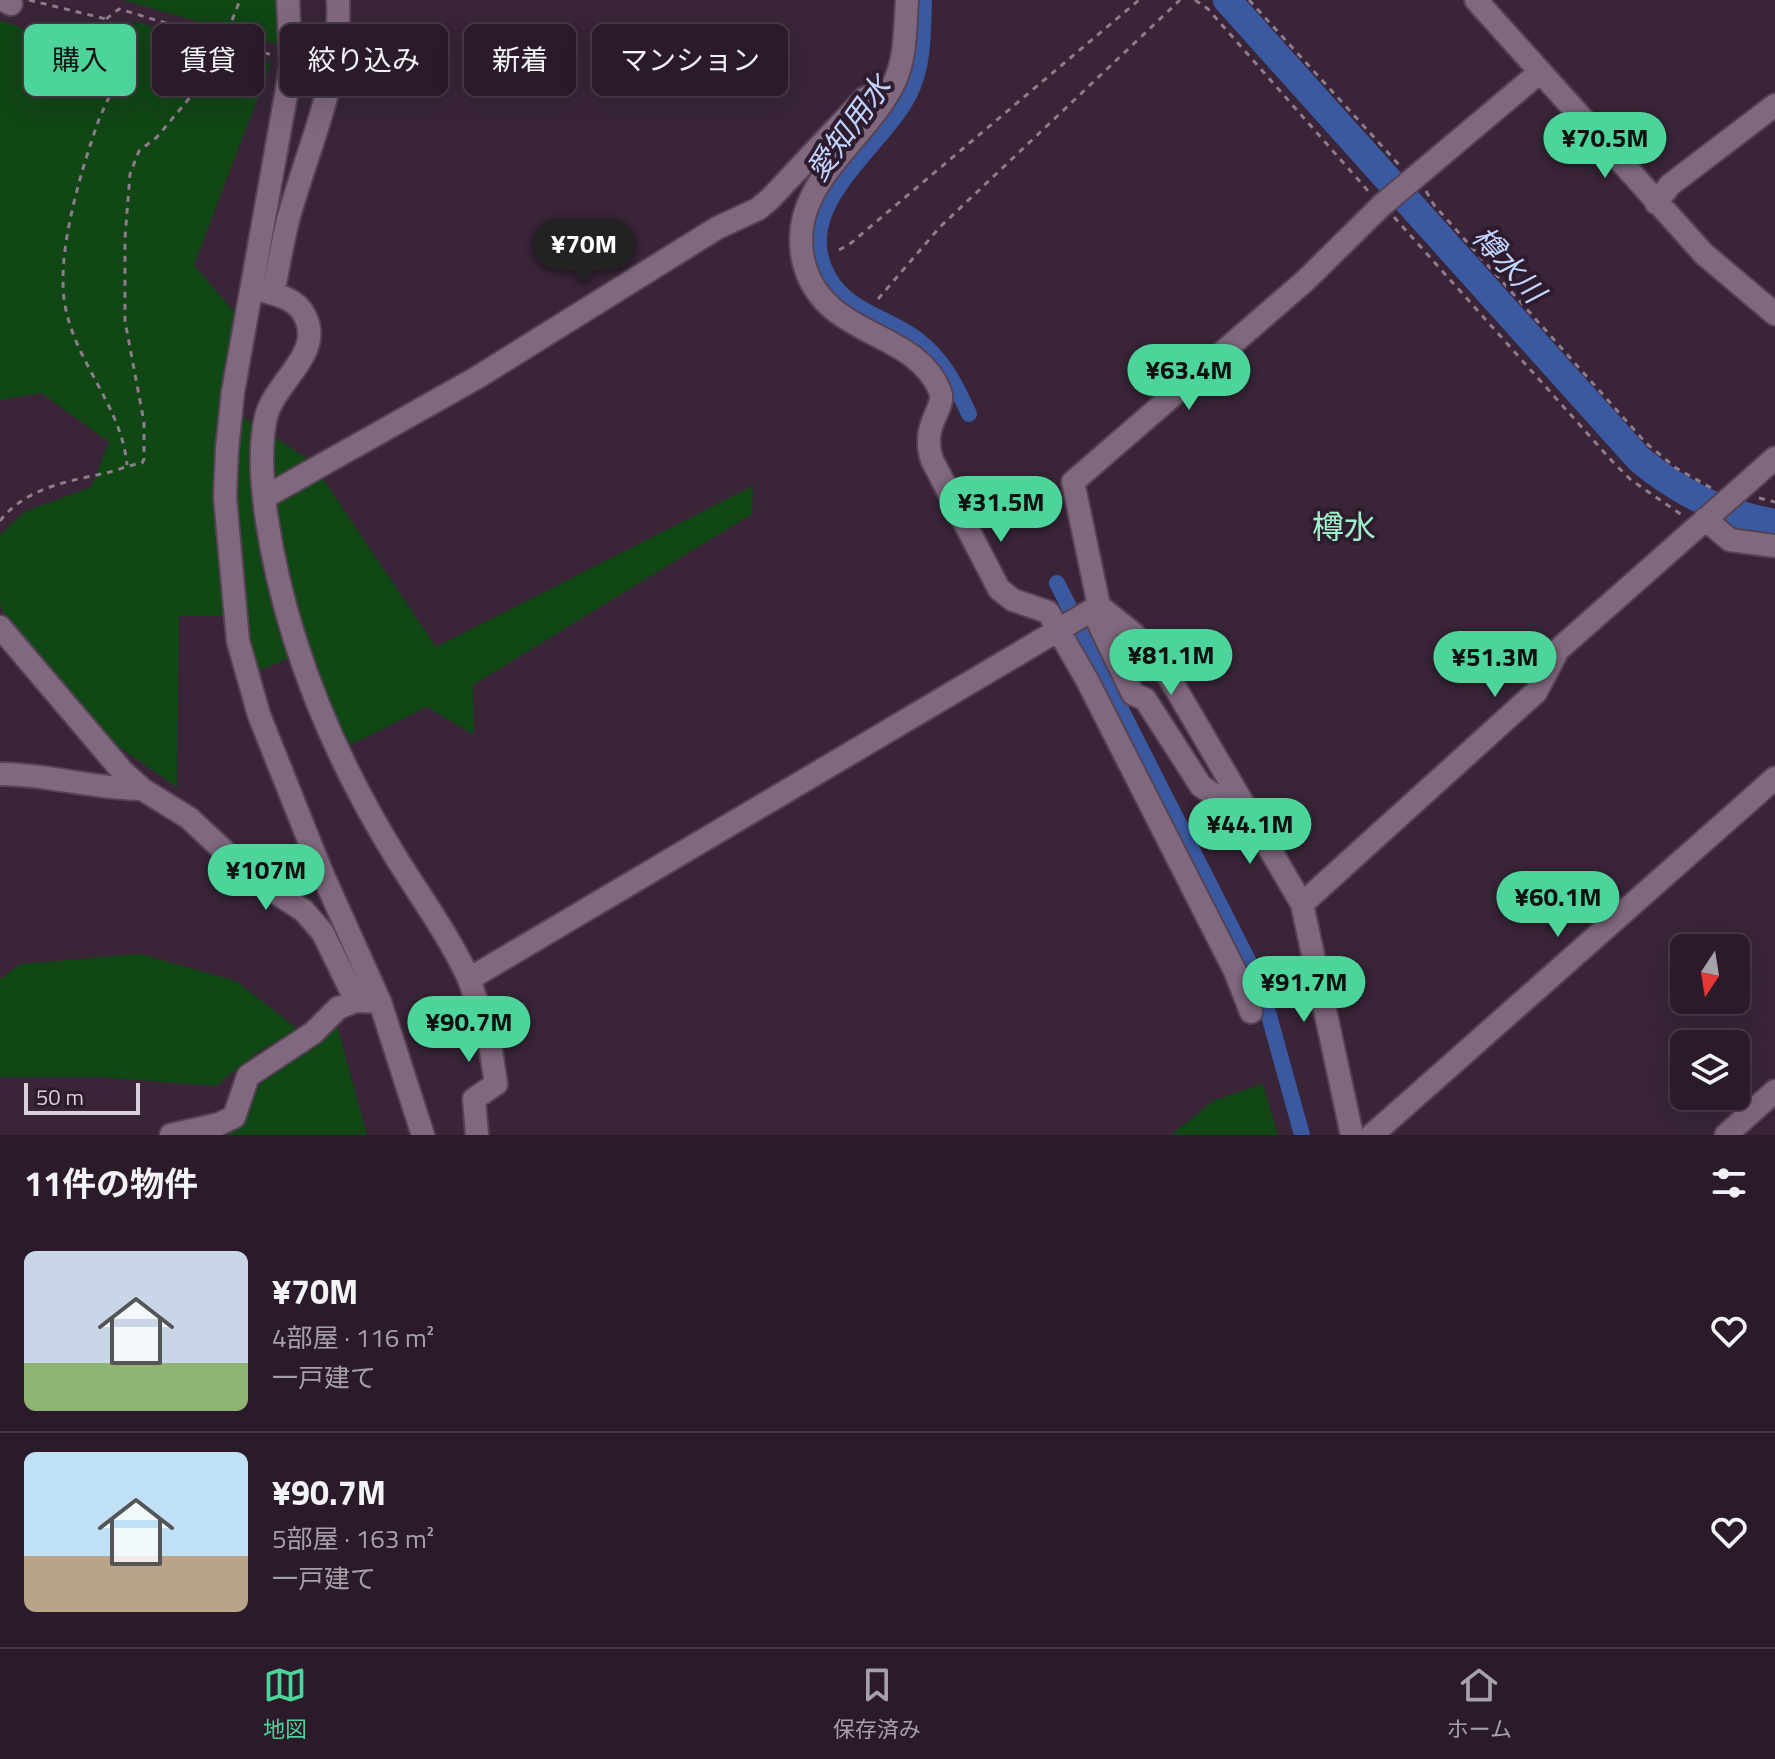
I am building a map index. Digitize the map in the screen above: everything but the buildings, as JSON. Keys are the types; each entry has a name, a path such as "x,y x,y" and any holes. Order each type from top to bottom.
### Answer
{"street":[{"path":"263,291 291,67 288,0"},
{"path":"338,0 336,54 327,100 233,392 225,497 238,641 265,729 322,873 380,1002 423,1135"},
{"path":"907,0 903,57 889,91 808,200 801,238 806,270 819,296 838,316 910,356 940,392 941,403 927,429 926,442 932,460 999,589 1013,600 1048,612 1058,628 1235,971 1251,1012"},
{"path":"1476,0 1704,254 1775,314"},
{"path":"1237,798 1216,796 1201,786 1145,699 1133,694 1092,609 1073,482 1306,280 1381,206 1540,72"},
{"path":"265,497 478,377 717,228 758,209 865,98 889,91"},
{"path":"1656,203 1670,185 1775,105"},
{"path":"263,291 302,310 311,338 305,354 272,399 266,416 262,453 265,497 278,573 323,720 396,858 452,942 469,979 489,1038 496,1084 474,1099 477,1135"},
{"path":"1302,904 1536,692 1558,650 1775,458"},
{"path":"1714,511 1730,540 1775,546"},
{"path":"469,979 1092,609"},
{"path":"1092,609 1134,634 1166,672 1237,798 1302,904 1352,1135"},
{"path":"0,627 142,789 189,818 252,877 304,911 323,933 356,1001"},
{"path":"1087,680 1119,664"},
{"path":"0,774 33,774 119,789 142,789"},
{"path":"1372,1135 1775,778"},
{"path":"171,1135 219,1124 234,1117 248,1076 313,1033 338,1008 356,1001 380,1002"},
{"path":"1726,1135 1775,1091"}],"path":[{"path":"231,24 240,0"},
{"path":"839,250 1139,0"},
{"path":"878,299 940,227 1180,0"},
{"path":"1195,0 1208,9 1381,206 1408,230 1622,471 1714,511"},
{"path":"1249,0 1646,443 1690,477 1714,511"},
{"path":"14,1 106,19 125,37 125,61 95,131 67,248 63,284 71,326 89,374 120,424 127,465"},
{"path":"106,19 119,9 169,24"},
{"path":"264,53 275,56"},
{"path":"0,521 19,503 59,482 142,463 144,459 144,422 125,321 130,174 139,151 157,137 191,96"}],"green space":[{"path":"123,0 275,0 279,45 264,41 264,24 206,24"},
{"path":"0,20 24,29 24,96 136,96 134,24 137,22 152,27 152,96 258,96 194,265 235,313 224,405 311,461 436,647 753,486 752,514 473,685 474,735 427,707 344,748 305,652 257,671 245,616 179,616 177,787 96,731 11,629 0,605 0,535 24,512 91,487 109,442 41,393 0,400"},
{"path":"264,61 271,63 264,81"},
{"path":"140,954 236,981 298,1029 257,1053 216,1086 99,1077 0,1077 0,979 21,964"},
{"path":"337,1025 367,1135 193,1135"},
{"path":"1263,1084 1278,1135 1171,1135 1213,1101"}],"waterway":[{"name":"愛知用水","path":"924,0 922,49 914,84 896,116 843,181 829,204 820,227 819,252 829,278 847,299 906,332 935,356 954,383 969,414"},
{"name":"樽水川","path":"1227,0 1639,459 1702,500 1737,514 1775,523"},
{"name":"愛知用水","path":"1057,583 1250,964 1268,1012 1302,1135"}],"district":[{"name":"樽水","path":"1344,526"}]}
